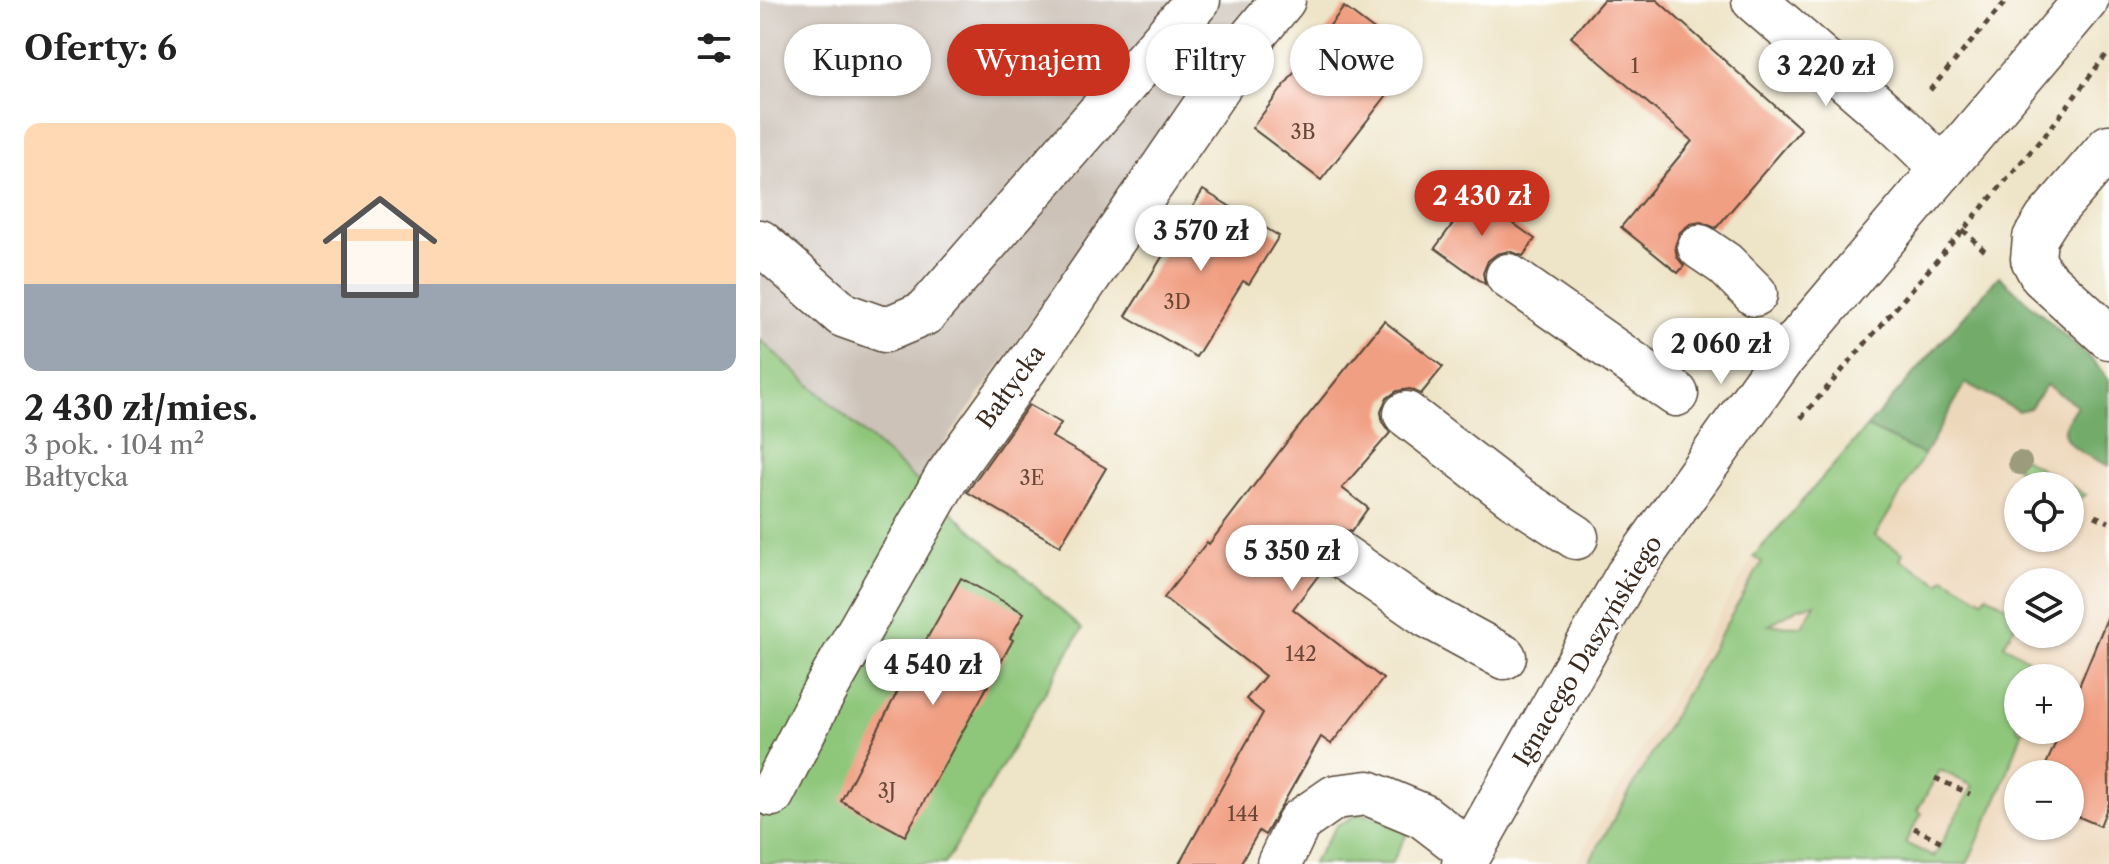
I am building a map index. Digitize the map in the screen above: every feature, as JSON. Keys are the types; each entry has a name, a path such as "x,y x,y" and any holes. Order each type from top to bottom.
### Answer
{"street":[{"path":"760,242 843,315 885,330 925,313 1198,0"},
{"name":"Bałtycka","path":"772,794 818,703 948,475 1036,353 1243,49 1283,0"},
{"path":"1754,0 1899,126 1943,169"},
{"name":"Ignacego Daszyńskiego","path":"1467,858 1627,576 1781,360 2086,0"},
{"path":"2109,147 2047,219 2035,238 2033,259 2042,276 2109,337"},
{"path":"1700,247 1725,264 1755,294"},
{"path":"1508,276 1676,394"},
{"path":"1406,414 1513,496 1576,537"},
{"path":"1336,552 1427,615 1504,657"},
{"path":"1279,864 1299,822 1335,797 1368,793 1423,816 1467,858"}],"path":[{"path":"1899,126 2007,0"},
{"path":"1799,421 2050,129 2109,51"},
{"path":"1963,230 1995,260"},
{"path":"2095,516 2109,522"},
{"path":"1935,778 1970,794"},
{"path":"1914,828 1942,842"}],"shaded area":[{"path":"760,0 1260,0 1243,24 1146,24 1146,96 1192,96 918,481 760,340"},
{"path":"1999,276 2094,362 2109,380 2109,864 1575,864 1753,557"}],"green space":[{"path":"1999,276 2094,362 2109,380 2109,466 2068,442 2064,429 2077,405 2046,385 2030,408 2018,411 1966,383 1924,455 1867,427"},
{"path":"760,340 1082,629 945,864 760,864"},
{"path":"1867,427 1924,455 1875,536 1903,553 1900,559 1940,583 1944,577 1983,600 1987,595 2004,605 2004,648 2028,659 2028,664 2004,664 2004,744 2018,744 2012,760 2004,760 2004,782 1967,864 1588,864 1762,562 1753,557","holes":["1815,604 1802,626 1769,625 1798,608","1940,770 1973,786 1934,857 1905,843 1922,813 1917,811"]},
{"path":"2017,458 2023,458 2047,472 2023,472 2015,467"},
{"path":"1359,814 1398,822 1407,834 1391,864 1312,864 1337,825"}],"building":[{"path":"1603,0 1657,0 1801,129 1716,228 1701,222 1690,224 1680,232 1675,246 1677,257 1684,266 1678,273 1621,227 1692,141 1571,37"},
{"path":"1344,7 1366,24 1331,24"},
{"path":"1290,78 1290,96 1386,96 1321,180 1252,128"},
{"path":"1203,190 1279,236 1249,284 1243,281 1196,357 1126,316"},
{"path":"1474,195 1535,239 1523,256 1509,251 1497,254 1488,261 1483,273 1485,284 1435,248"},
{"path":"1384,321 1443,367 1421,394 1410,389 1397,391 1386,399 1381,412 1383,423 1390,433 1342,488 1368,508 1351,532 1337,527 1325,530 1316,537 1311,551 1313,562 1321,572 1293,609 1383,679 1331,744 1321,737 1265,835 1259,831 1240,864 1179,864 1263,713 1246,699 1265,676 1164,598"},
{"path":"1029,405 1061,423 1052,437 1106,468 1060,546 967,492"},
{"path":"961,578 1024,613 1010,638 1013,640 905,836 841,801"},
{"path":"2108,616 2109,803 2100,826 2084,819 2084,760 2048,760 2055,744 2084,744 2084,674"}]}
